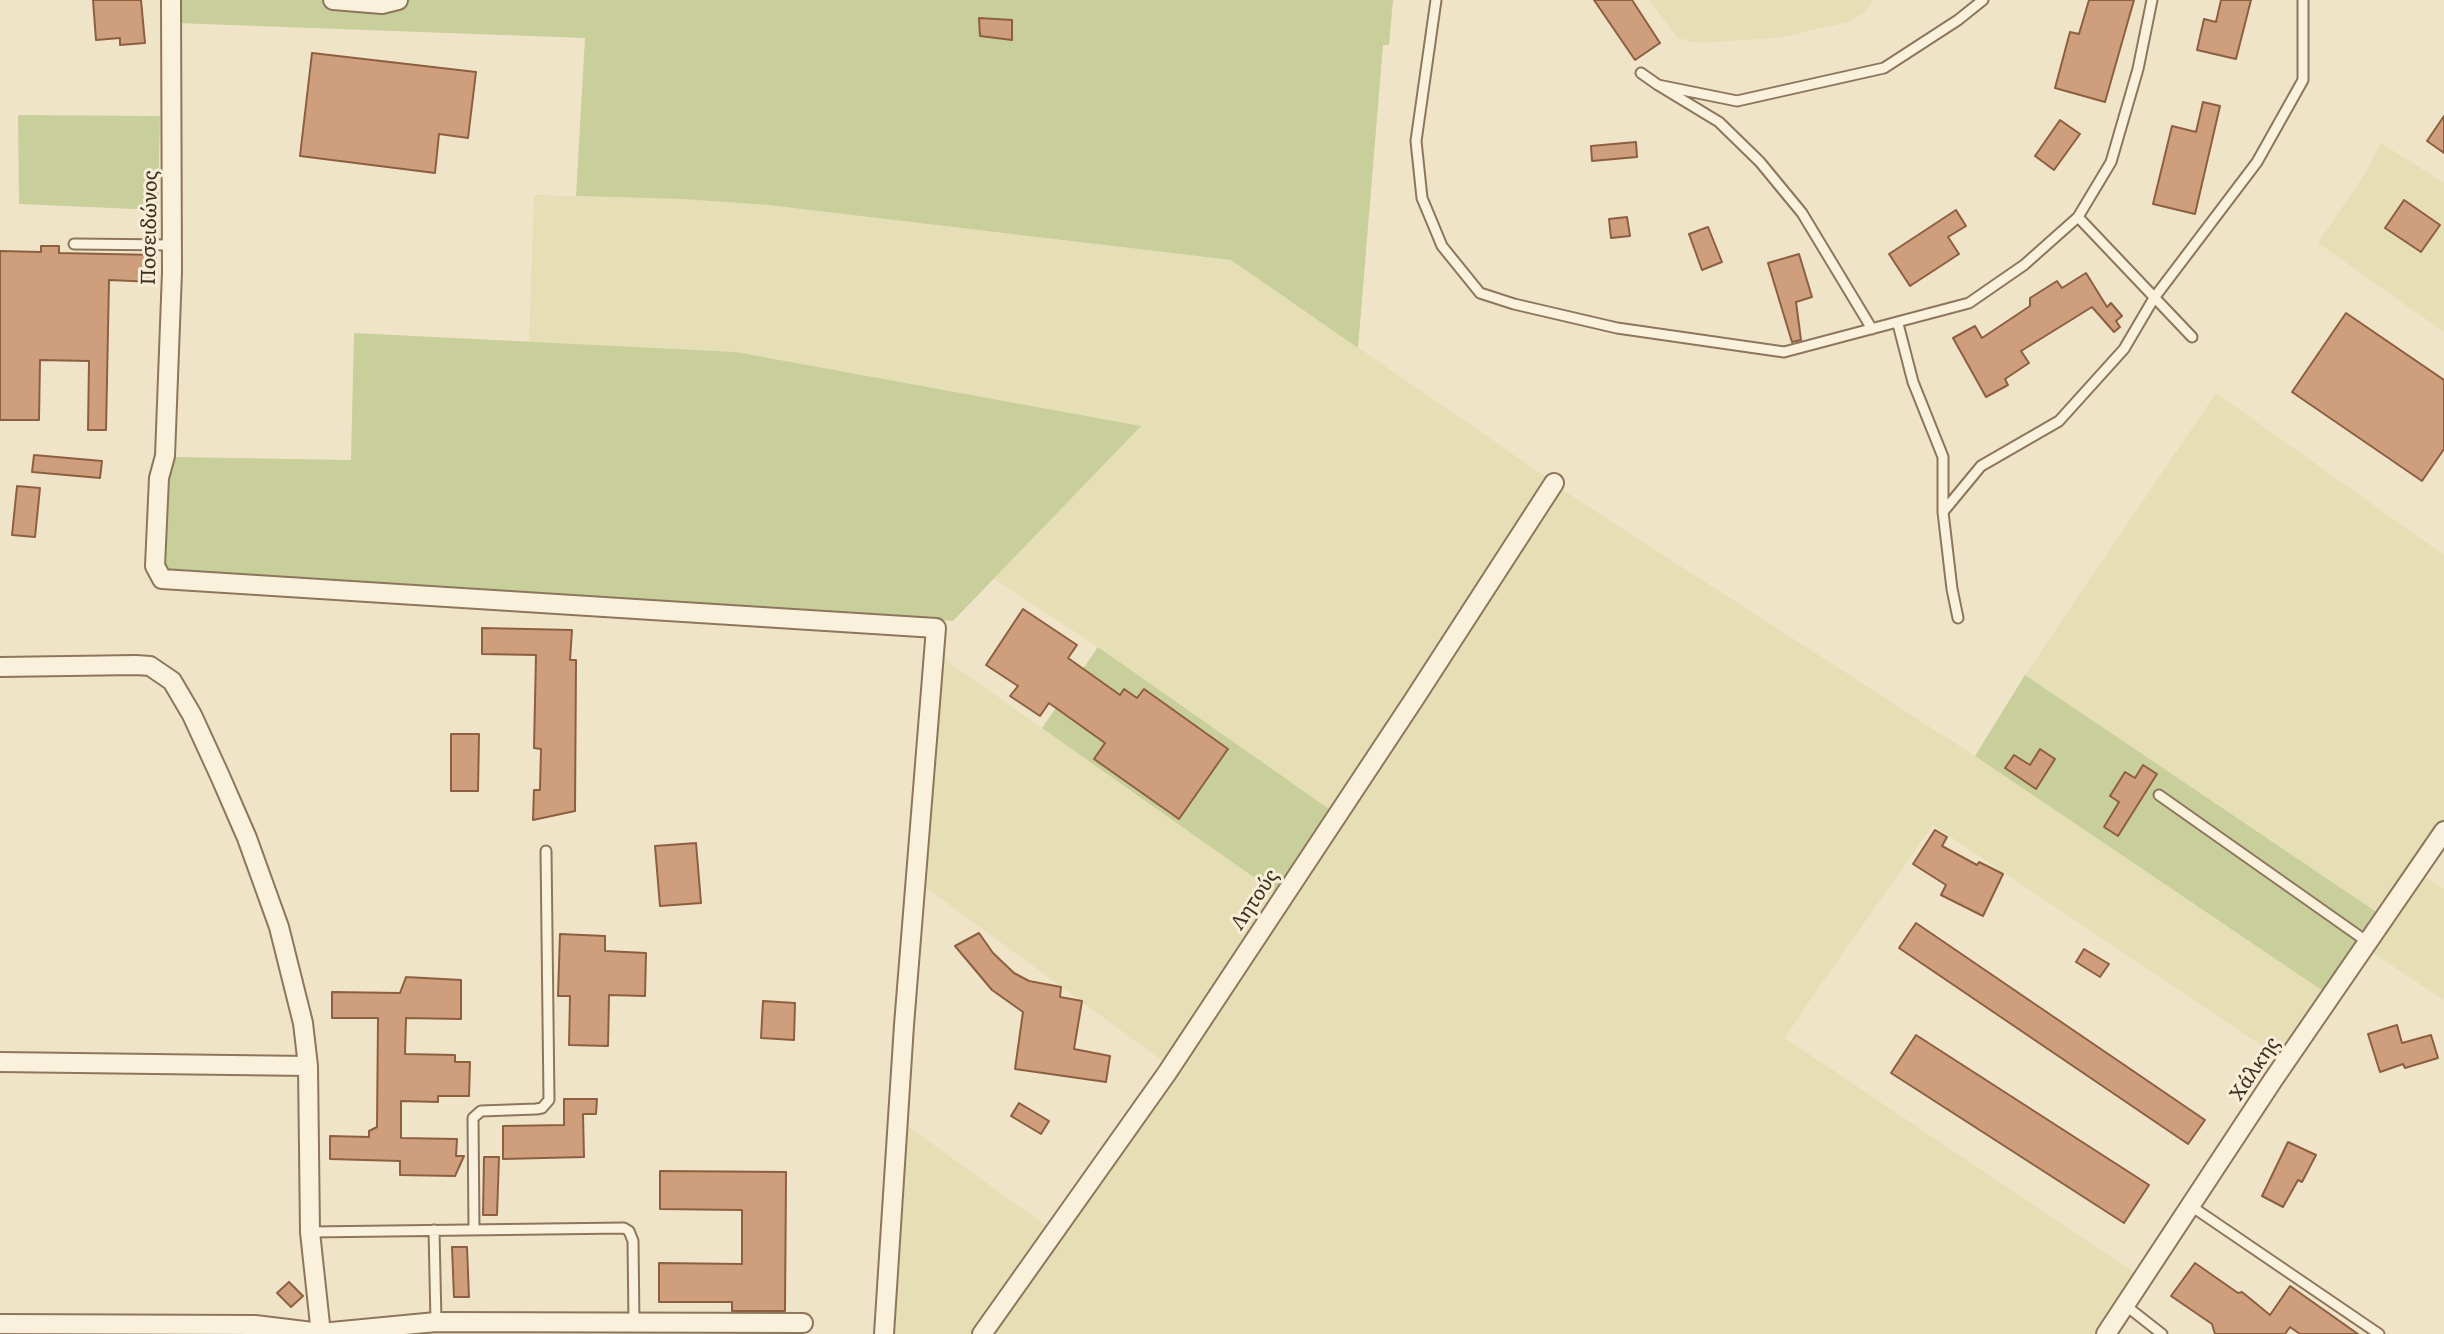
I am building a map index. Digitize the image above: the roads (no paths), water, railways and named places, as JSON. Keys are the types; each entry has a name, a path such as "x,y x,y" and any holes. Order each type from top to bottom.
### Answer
{"street":[{"name":"Ποσειδώνος","path":"171,0 172,245 165,456 159,478 155,566 162,579 936,628 938,634 904,1025 884,1334"},
{"path":"333,0 382,4 398,0"},
{"name":"Λητούς","path":"982,1334 1167,1073 1554,483"},
{"path":"0,667 150,666 172,681 192,715 247,838 279,927 303,1023 308,1066 310,1232 321,1333"},
{"name":"Χάλκης","path":"2106,1334 2273,1080 2444,831"},
{"path":"0,1062 308,1066"},
{"path":"0,1324 255,1325 321,1333 436,1322 803,1323"}],"lane":[{"path":"1436,0 1416,141 1422,198 1442,246 1480,293 1617,328 1784,352 1969,303 2024,265 2078,217 2111,162 2138,69 2152,0"},
{"path":"1658,85 1737,101 1884,68 1983,0"},
{"path":"1943,512 1981,466 2059,421 2124,349 2154,298 2257,162 2303,80 2303,0"},
{"path":"1641,73 1719,122 1760,162 1802,213 1872,329"},
{"path":"2078,217 2192,337"},
{"path":"74,244 172,245"},
{"path":"1898,324 1913,382 1943,457 1943,512 1958,618"},
{"path":"2159,795 2369,943"},
{"path":"474,1229 473,1118 481,1111 542,1108 550,1094 546,851"},
{"path":"2191,1206 2379,1334"},
{"path":"310,1232 624,1228 629,1231 633,1241 634,1323"},
{"path":"434,1230 436,1322"},
{"path":"2125,1305 2162,1334"}]}
